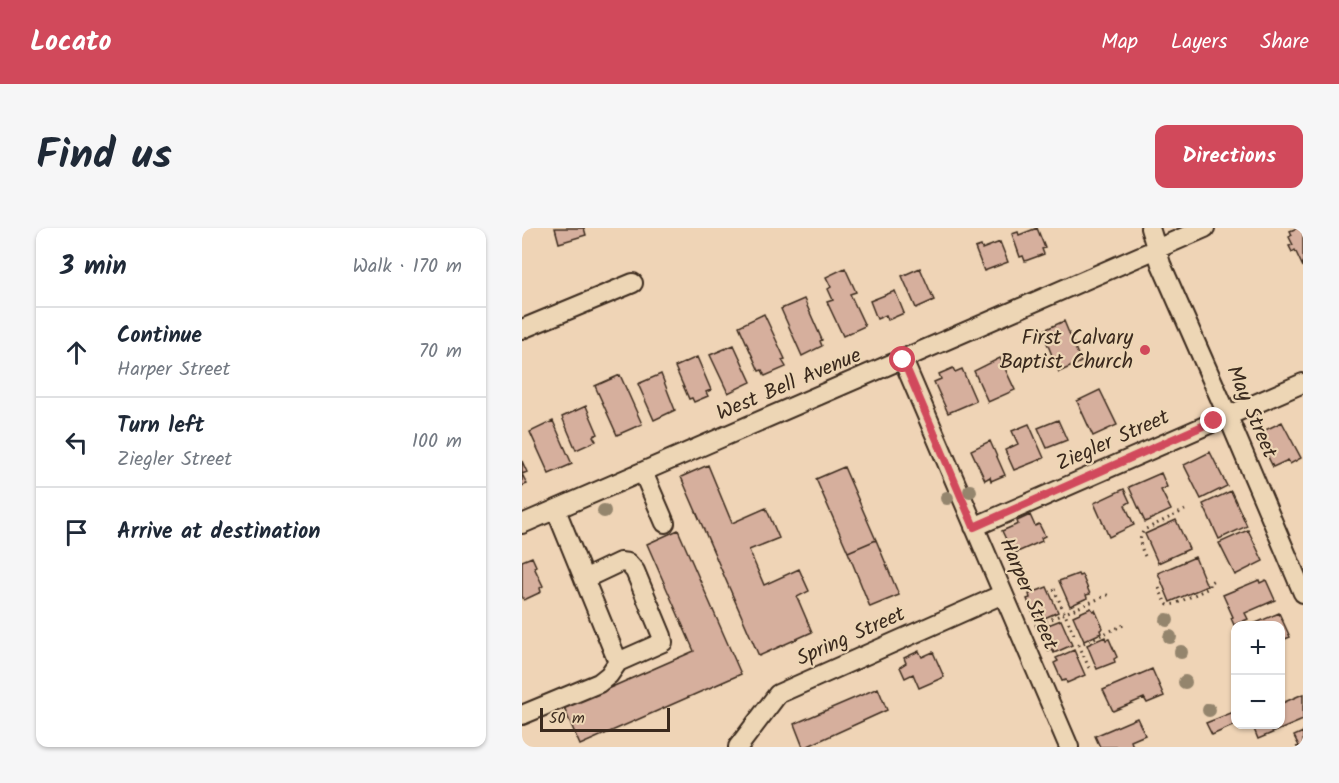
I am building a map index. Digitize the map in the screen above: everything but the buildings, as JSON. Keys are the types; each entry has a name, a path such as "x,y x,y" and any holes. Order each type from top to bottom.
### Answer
{"street":[{"name":"May Street","path":"1150,228 1161,264 1303,593"},
{"name":"West Bell Avenue","path":"522,524 1204,228"},
{"path":"522,329 633,283"},
{"name":"Harper Street","path":"903,360 1069,747"},
{"name":"Ziegler Street","path":"974,527 1303,383"},
{"path":"643,472 665,523"},
{"path":"556,510 618,662"},
{"path":"522,715 599,683 609,675 618,662 663,642 635,571 628,563 621,562 584,579"},
{"name":"Spring Street","path":"738,747 778,694 1003,594"}],"path":[{"path":"1145,556 1140,546 1140,536 1144,530 1185,510"},
{"path":"1160,588 1168,605 1209,588 1209,583 1214,580"},
{"path":"1054,589 1075,637"},
{"path":"1031,628 1112,593"},
{"path":"1089,668 1079,645 1126,624"}],"place":[{"name":"First Calvary Baptist Church","path":"1145,350"}],"route":[{"path":"903,360 974,527 1214,421"}]}
